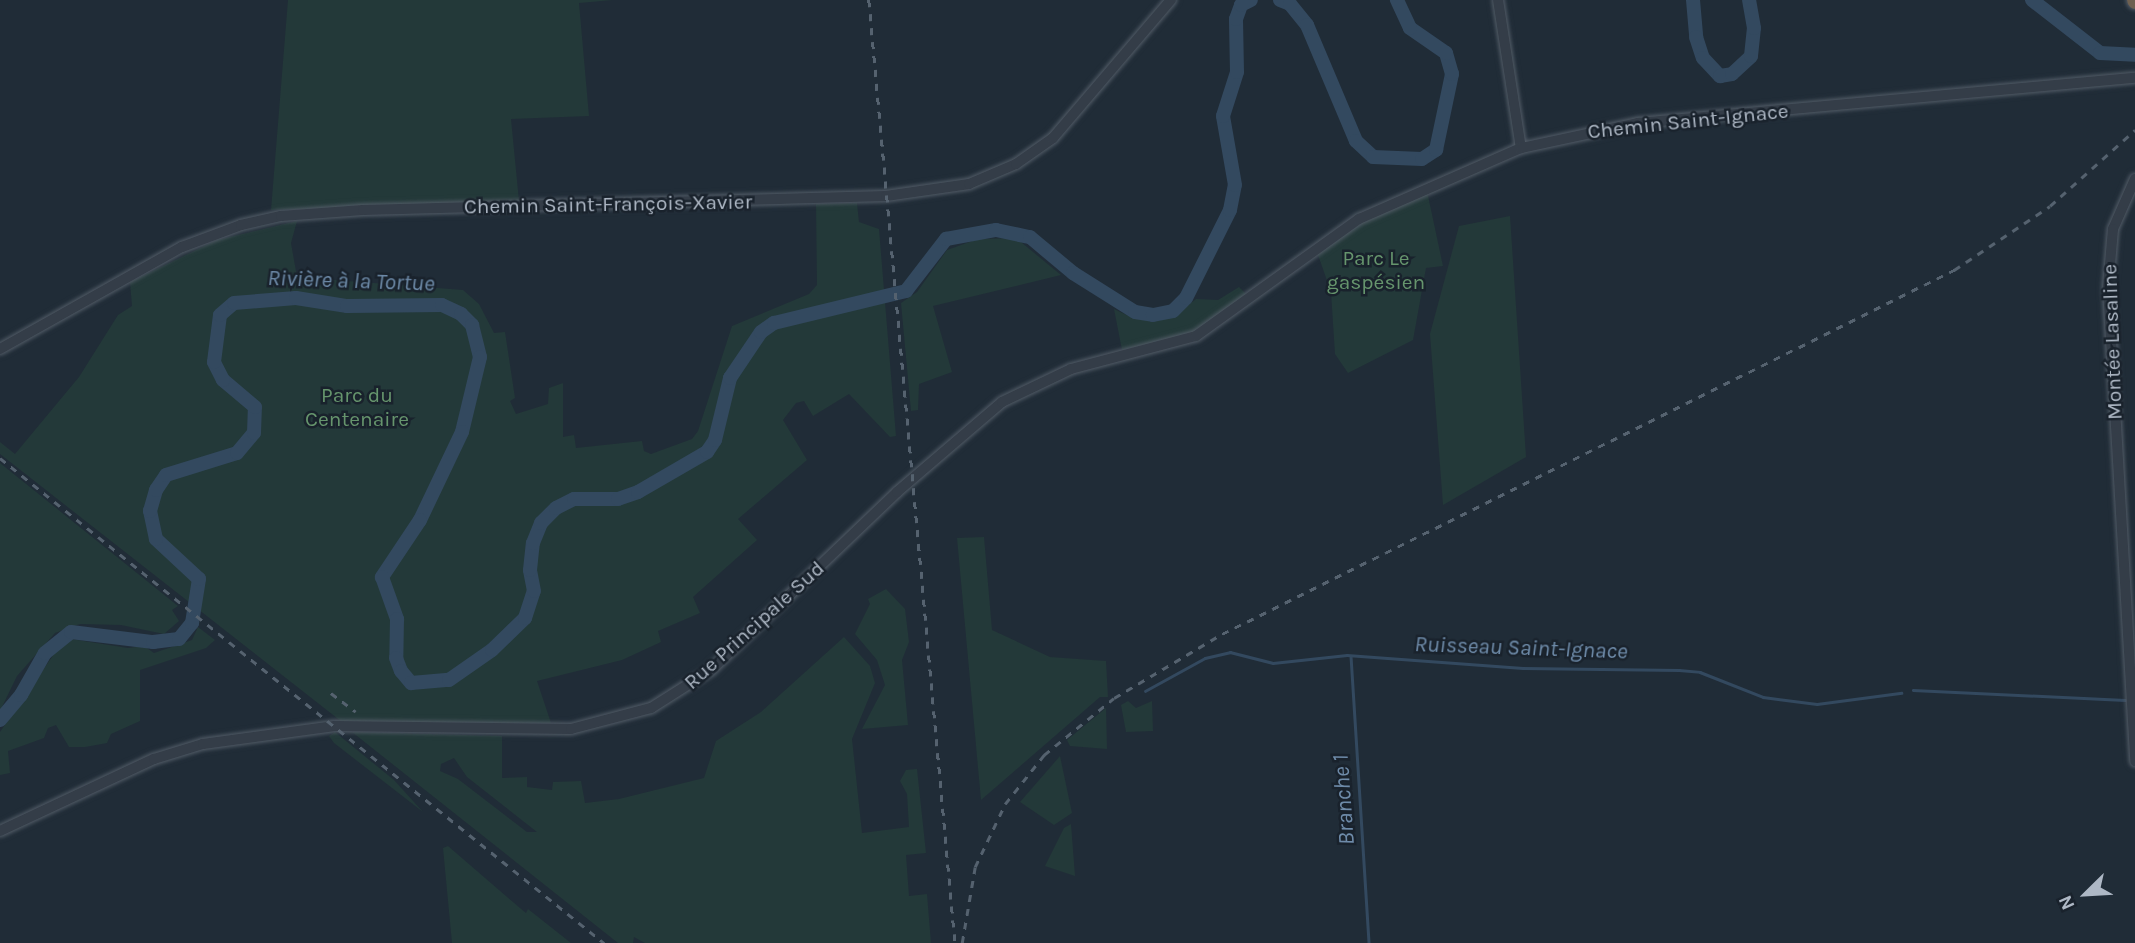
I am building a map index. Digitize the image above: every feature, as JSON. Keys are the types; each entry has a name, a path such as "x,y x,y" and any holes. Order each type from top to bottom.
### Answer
{"street":[{"name":"Chemin Saint-François-Xavier","path":"0,349 182,247 241,225 281,216 372,209 886,196 969,184 1016,164 1053,138 1171,0"},
{"path":"1498,0 1521,148"},
{"name":"Chemin Saint-Ignace","path":"1209,329 1359,219 1521,148 1638,123 2135,78"},
{"name":"Montée Lasaline","path":"2135,179 2113,229 2108,287 2135,761"},
{"name":"Rue Principale Sud","path":"0,831 154,759 203,744 341,726 571,729 642,712 711,670 897,492 1002,402 1071,369 1176,344 1209,329"}],"green space":[{"path":"288,0 613,0 579,3 589,116 511,119 519,201 271,210"},
{"name":"Parc Le gaspésien","path":"1427,191 1443,266 1426,268 1413,340 1348,373 1335,354 1331,292 1317,252 1361,222"},
{"name":"Parc du Centenaire","path":"857,203 859,222 879,229 896,436 890,437 849,394 813,416 804,401 796,403 783,420 807,460 738,519 757,540 693,597 700,613 658,631 661,642 622,660 537,681 551,723 342,722 0,454 0,442 15,454 79,377 118,315 132,306 130,282 217,240 297,221 291,243 297,277 463,290 479,304 494,333 505,332 515,398 510,401 516,414 548,404 549,388 563,383 563,437 574,435 576,448 642,441 644,451 651,454 692,439 698,431 732,326 809,294 817,285 816,204"},
{"path":"1510,216 1526,457 1443,505 1430,334 1459,226"},
{"path":"1016,238 1061,275 933,306 952,372 919,384 918,410 911,411 901,303 917,292 947,250 978,239"},
{"path":"1239,287 1247,295 1202,328 1183,337 1122,350 1114,309 1133,318 1158,321 1177,314 1196,299 1218,300"},
{"path":"0,463 178,606 172,610 179,621 164,634 121,625 80,624 55,633 17,676 0,711"},
{"path":"984,537 992,630 1050,657 1106,661 1108,697 1100,697 981,800 957,538"},
{"path":"886,589 905,609 909,642 902,660 908,725 862,729 885,685 877,660 855,634 870,604 868,599"},
{"path":"198,627 215,640 206,648 140,670 140,721 111,734 107,743 85,747 69,747 56,725 48,728 44,738 8,751 10,773 0,775 0,732 54,654 71,639 128,648 144,646 154,653 192,640"},
{"path":"844,637 870,666 875,683 852,739 862,833 909,827 907,794 900,781 906,770 917,769 926,853 906,855 909,896 927,894 931,943 645,943 634,937 633,943 618,943 352,732 502,736 502,778 527,777 527,787 552,790 553,782 581,781 585,803 619,799 704,778 716,741 761,712","holes":["454,758 467,777 537,832 527,832 458,779 440,771 441,764"]},
{"path":"1128,701 1136,708 1152,701 1153,731 1126,732 1121,705"},
{"path":"1106,708 1107,749 1070,746 1067,740"},
{"path":"335,732 394,780 423,812 334,743 329,736"},
{"path":"1060,756 1072,813 1054,825 1020,802"},
{"path":"1071,824 1075,876 1045,866 1064,828"},
{"path":"448,846 526,913 528,909 571,943 452,943 443,848"}],"waterway":[{"name":"Rivière à la Tortue","path":"0,720 21,695 45,653 71,632 153,642 179,639 192,623 199,579 156,539 150,511 156,490 166,475 237,453 254,433 255,407 223,380 214,362 220,315 234,303 296,298 347,306 442,305 461,314 472,325 480,357 462,432 420,520 382,577 397,619 396,658 401,671 411,683 449,680 492,650 525,618 534,591 530,570 533,543 541,523 556,508 574,499 618,499 638,492 707,452 715,440 730,378 761,332 774,323 906,291 946,239 996,230 1030,237 1073,273 1135,312 1153,315 1173,311 1186,298 1230,210 1235,185 1223,116 1237,72 1236,19 1241,5 1251,0"},
{"name":"Rivière à la Tortue","path":"1280,0 1290,4 1307,25 1356,141 1373,157 1422,159 1436,150 1452,74 1446,53 1410,28 1397,0"},
{"name":"Rivière à la Tortue","path":"1693,0 1696,37 1703,58 1720,76 1732,74 1751,56 1754,28 1749,0"},
{"name":"Rivière à la Tortue","path":"2032,0 2100,53 2135,55"},
{"name":"Ruisseau Saint-Ignace","path":"1145,691 1205,658 1230,652 1273,663 1347,655 1523,668 1679,670 1700,672 1763,697 1817,704 1901,693"},
{"name":"Branche 1","path":"1351,656 1369,943"},
{"name":"Ruisseau Saint-Ignace","path":"1913,690 2125,700"}],"railway":[{"path":"869,0 955,941"},
{"path":"962,943 975,867 1005,804 1044,755 1114,698 1222,634 1954,270 2050,206 2135,130"},
{"path":"0,458 604,943"},
{"path":"331,693 356,712"}]}
